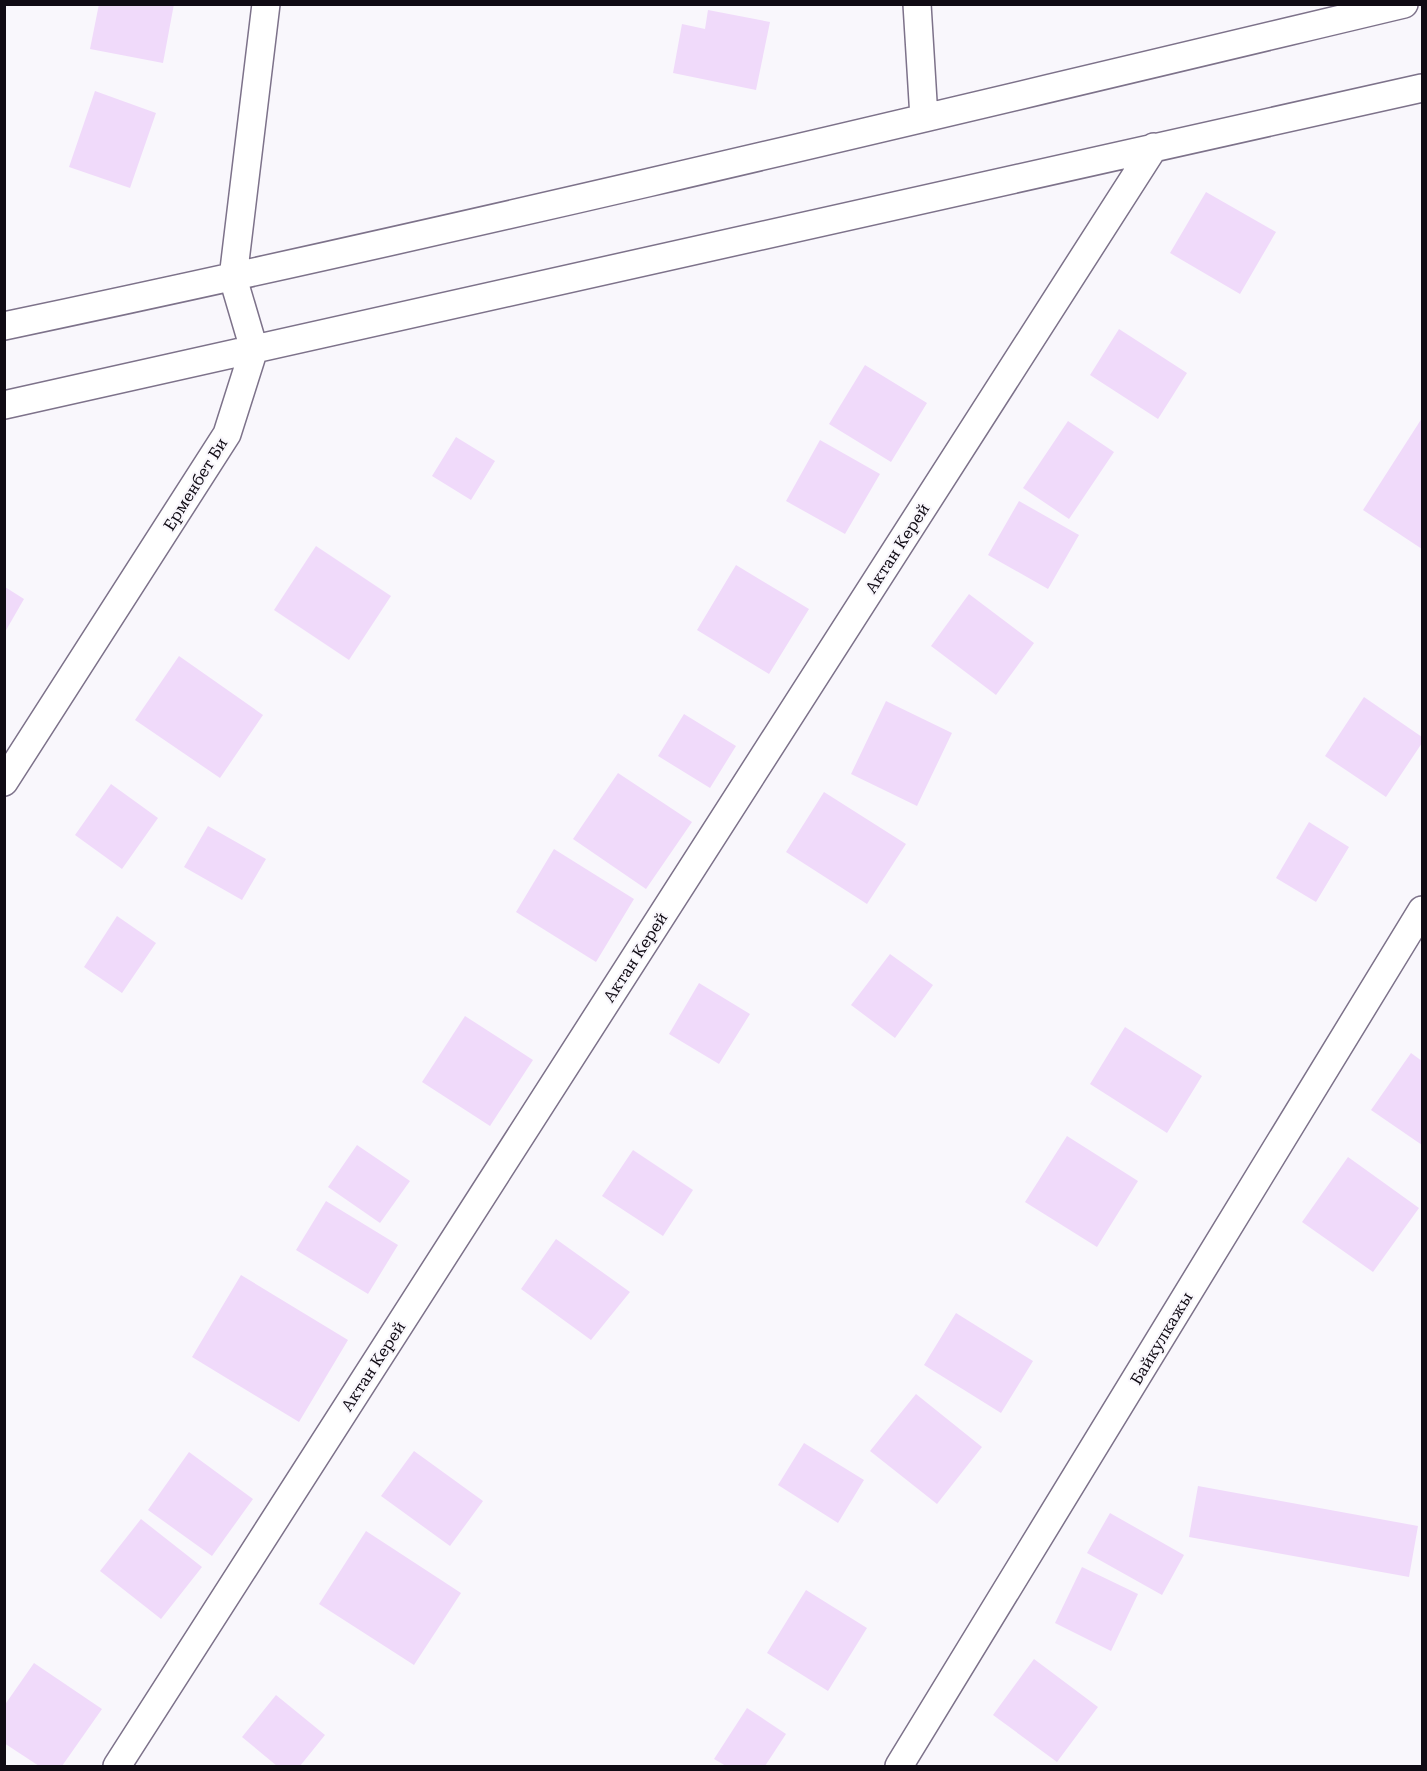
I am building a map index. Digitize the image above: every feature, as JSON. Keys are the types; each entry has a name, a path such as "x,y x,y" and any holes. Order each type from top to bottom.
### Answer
{"street":[{"path":"254,349 233,278 266,4"},
{"path":"917,4 924,118"},
{"path":"4,326 233,278 1404,4"},
{"path":"4,405 1422,88"},
{"name":"Актан Керей","path":"117,1767 1154,147"},
{"name":"Ерменбет Би","path":"4,782 227,434 254,349"},
{"name":"Байкулкажы","path":"899,1767 1422,910"}],"building":[{"path":"99,4 174,4 163,63 90,49"},
{"path":"708,10 770,22 756,90 673,73 682,24 705,29"},
{"path":"95,91 156,113 130,188 69,167"},
{"path":"1206,192 1276,232 1240,294 1170,253"},
{"path":"1119,329 1187,373 1158,419 1090,375"},
{"path":"865,365 927,403 891,462 829,424"},
{"path":"1422,418 1422,549 1363,510"},
{"path":"1068,421 1114,452 1069,519 1023,488"},
{"path":"456,437 495,461 471,500 432,476"},
{"path":"820,440 880,474 845,534 786,501"},
{"path":"1019,501 1079,535 1048,589 988,555"},
{"path":"316,546 391,596 349,660 274,610"},
{"path":"736,565 809,609 769,674 697,630"},
{"path":"5,587 24,599 5,632"},
{"path":"969,594 1034,643 996,695 931,646"},
{"path":"179,656 263,715 220,778 135,720"},
{"path":"1364,697 1422,737 1422,743 1386,797 1325,756"},
{"path":"886,701 952,733 917,806 851,774"},
{"path":"684,714 736,746 710,788 658,756"},
{"path":"618,773 692,822 646,889 573,839"},
{"path":"111,784 158,818 122,869 75,835"},
{"path":"824,792 906,844 867,904 786,852"},
{"path":"1309,822 1349,847 1316,902 1276,878"},
{"path":"208,826 266,859 242,900 184,867"},
{"path":"554,849 634,899 596,962 516,912"},
{"path":"117,916 156,943 122,993 84,967"},
{"path":"890,954 933,985 895,1038 851,1005"},
{"path":"699,983 750,1014 719,1064 669,1034"},
{"path":"465,1016 533,1060 490,1126 422,1082"},
{"path":"1125,1027 1202,1076 1167,1133 1090,1084"},
{"path":"1411,1053 1422,1061 1422,1145 1371,1110"},
{"path":"1067,1136 1138,1181 1097,1247 1025,1202"},
{"path":"357,1145 410,1181 380,1223 328,1187"},
{"path":"633,1150 693,1190 663,1236 602,1196"},
{"path":"1348,1157 1419,1208 1373,1272 1302,1222"},
{"path":"326,1201 398,1245 368,1294 296,1250"},
{"path":"556,1239 630,1292 591,1340 521,1289"},
{"path":"241,1275 348,1340 299,1422 192,1357"},
{"path":"956,1313 1033,1361 1001,1413 924,1365"},
{"path":"916,1394 982,1447 937,1504 870,1451"},
{"path":"804,1443 864,1480 838,1523 778,1485"},
{"path":"414,1451 483,1501 450,1546 381,1496"},
{"path":"189,1452 253,1499 212,1556 148,1510"},
{"path":"1198,1486 1418,1526 1409,1577 1189,1537"},
{"path":"1110,1513 1184,1555 1162,1595 1087,1553"},
{"path":"141,1519 202,1567 161,1619 100,1571"},
{"path":"366,1531 461,1593 414,1665 319,1604"},
{"path":"1082,1567 1138,1594 1111,1651 1055,1623"},
{"path":"806,1590 867,1628 828,1691 767,1653"},
{"path":"1034,1659 1098,1707 1057,1762 993,1715"},
{"path":"34,1663 102,1709 62,1766 39,1766 4,1743 4,1706"},
{"path":"276,1695 325,1735 300,1766 277,1766 242,1737"},
{"path":"747,1708 786,1734 765,1766 726,1766 714,1759"}]}
